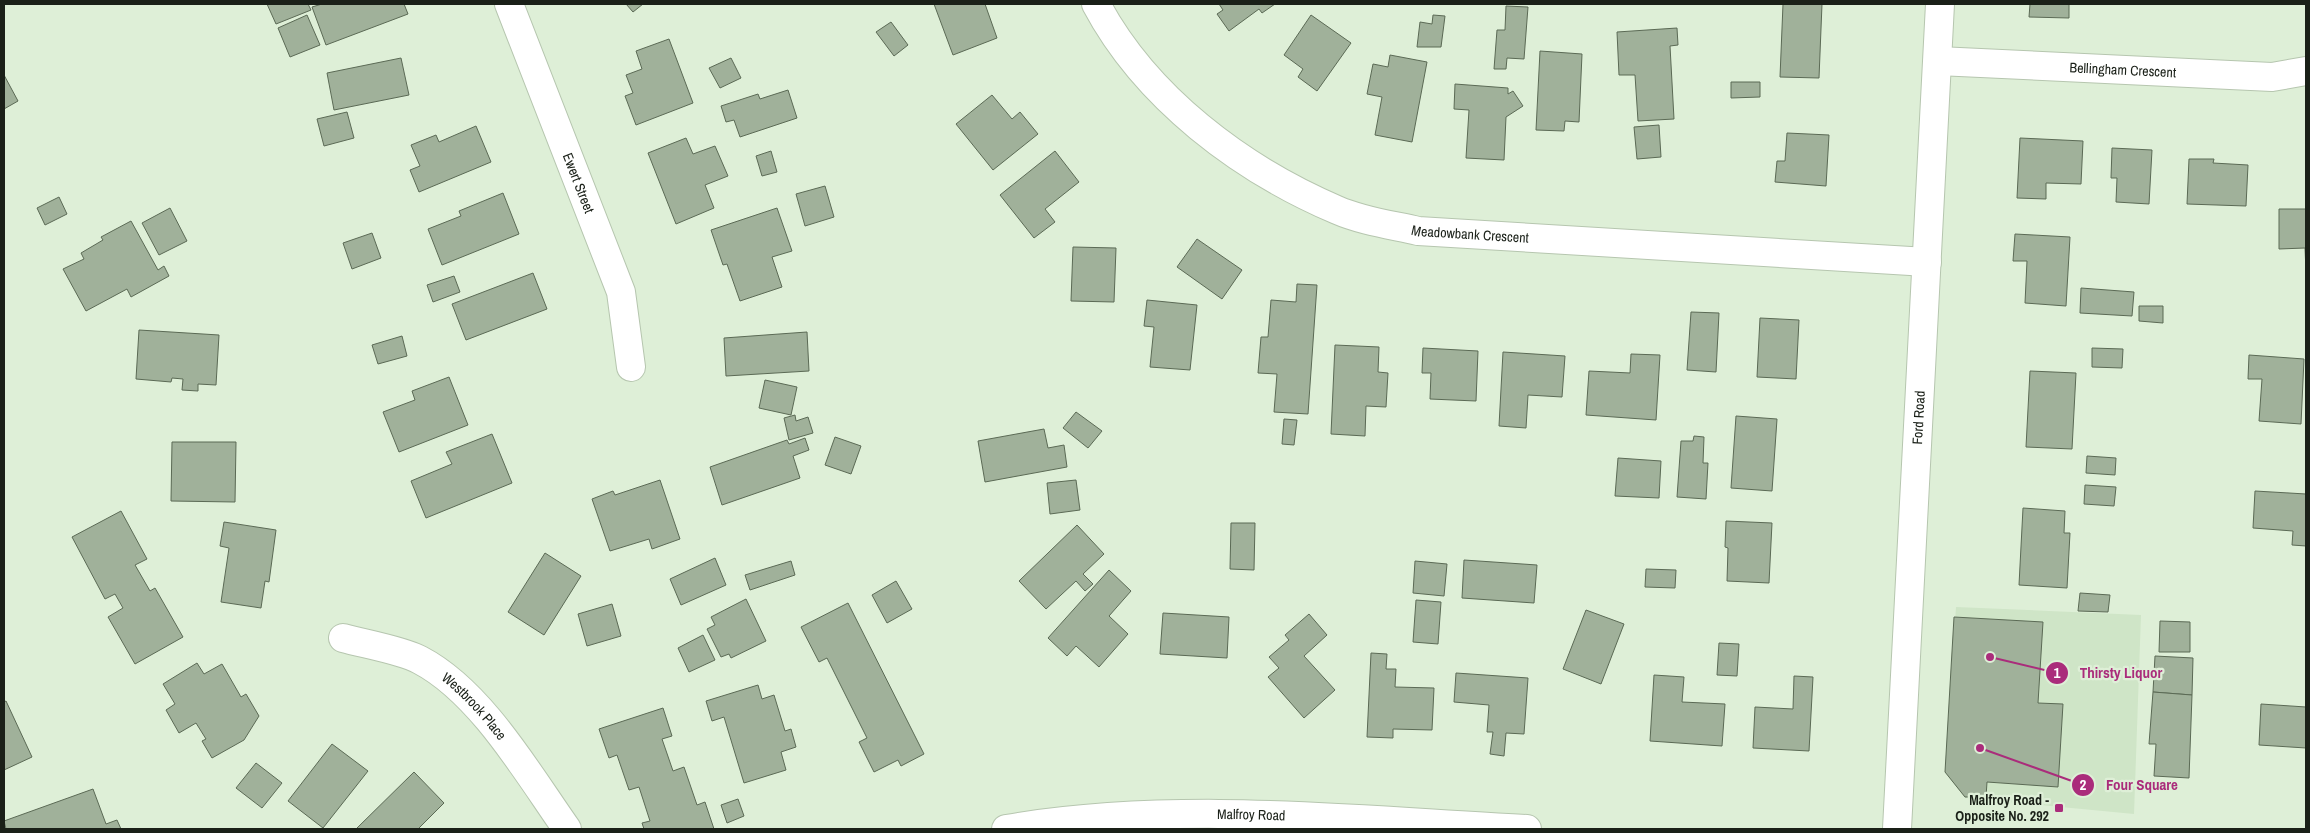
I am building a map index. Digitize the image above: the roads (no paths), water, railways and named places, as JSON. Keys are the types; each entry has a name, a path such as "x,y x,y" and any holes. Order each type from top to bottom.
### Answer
{"street":[{"name":"Ewert Street","path":"509,4 621,292 631,367"},
{"name":"Meadowbank Crescent","path":"1096,4 1112,34 1155,86 1212,137 1275,179 1339,211 1418,231 1927,262"},
{"name":"Ford Road","path":"1896,829 1940,4"},
{"name":"Bellingham Crescent","path":"1938,61 2272,76 2306,71"},
{"name":"Westbrook Place","path":"343,638 419,659 449,678 484,714 568,829"},
{"name":"Malfroy Road","path":"1006,829 1049,822 1147,814 1264,815 1527,829"}],"place":[{"name":"Thirsty Liquor","path":"1990,657"},
{"name":"Four Square","path":"1980,748"},
{"name":"Malfroy Road - Opposite No. 292","path":"2059,808"}]}
